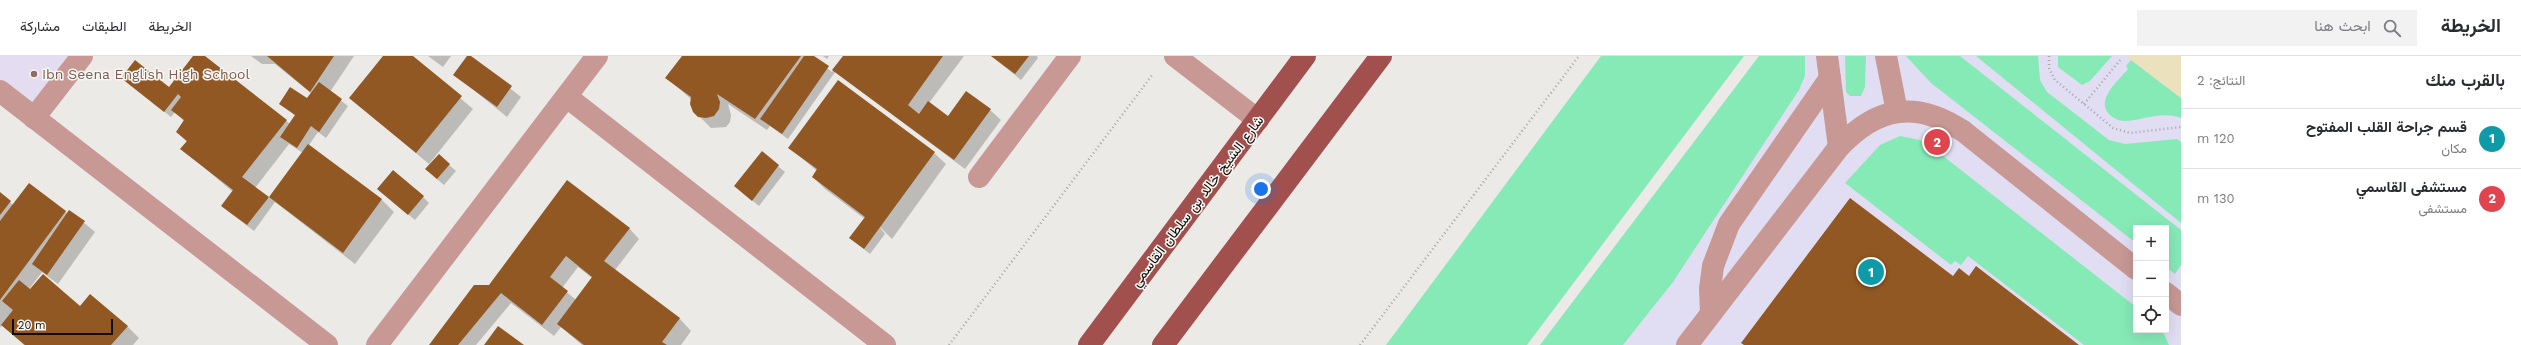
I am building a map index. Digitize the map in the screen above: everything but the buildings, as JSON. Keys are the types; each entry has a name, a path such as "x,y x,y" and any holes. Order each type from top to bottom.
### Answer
{"main road":[{"name":"شارع الشيخ خالد بن سلطان القاسمي","path":"1089,345 1305,56"},
{"path":"1163,345 1381,56"}],"street":[{"path":"34,118 82,56"},
{"path":"377,345 597,56"},
{"path":"979,177 1070,56"},
{"path":"1175,56 1258,120"},
{"path":"1827,56 1839,147"},
{"path":"1886,56 1897,112"},
{"path":"1711,312 1710,289 1713,266 1729,224 1830,78"},
{"path":"0,91 327,345"},
{"path":"567,97 885,345"},
{"path":"1687,345 1839,147 1855,130 1875,118 1897,112 1921,112 1943,118 2133,267"},
{"path":"2169,295 2181,305"}],"path":[{"path":"1360,345 1580,56"},
{"path":"2049,56 2051,74 2113,128 2121,132 2130,133 2181,127"},
{"path":"2084,104 2121,59"},
{"path":"949,345 1158,69"}],"shaded area":[{"name":"Ibn Seena English High School","path":"0,56 82,56 34,118 0,91"},
{"path":"1759,56 2181,56 2181,345 1540,345"}],"green space":[{"path":"1601,56 1744,56 1527,345 1386,345"},
{"path":"1759,56 1805,56 1805,76 1799,90 1673,282 1623,345 1540,345"},
{"path":"1845,56 1866,56 1865,87 1861,96 1850,96 1846,92"},
{"path":"1906,56 1960,56 2181,230 2181,265 2175,274 2169,269 2169,225 2133,225 2133,241 1931,83"},
{"path":"1976,56 2038,56 2040,80 2047,92 2109,140 2125,144 2177,139 2181,142 2181,223"},
{"path":"2058,56 2112,56 2090,81 2082,85 2058,67"},
{"path":"2131,60 2181,98 2181,118 2167,115 2122,121 2111,116 2106,110 2106,97 2109,91 2128,69 2126,66"},
{"path":"1900,136 1920,140 1929,145 2133,305 2133,333 2163,333 2169,345 2084,345 1968,256 1961,265 1955,261 1951,265 1845,183 1880,145"}],"sand":[{"path":"2126,56 2181,56 2181,98 2131,60"}],"place":[{"name":"Ibn Seena English High School","path":"34,74"},
{"name":"مستشفى القاسمي","path":"1937,142"},
{"name":"قسم جراحة القلب المفتوح","path":"1871,272"}]}
